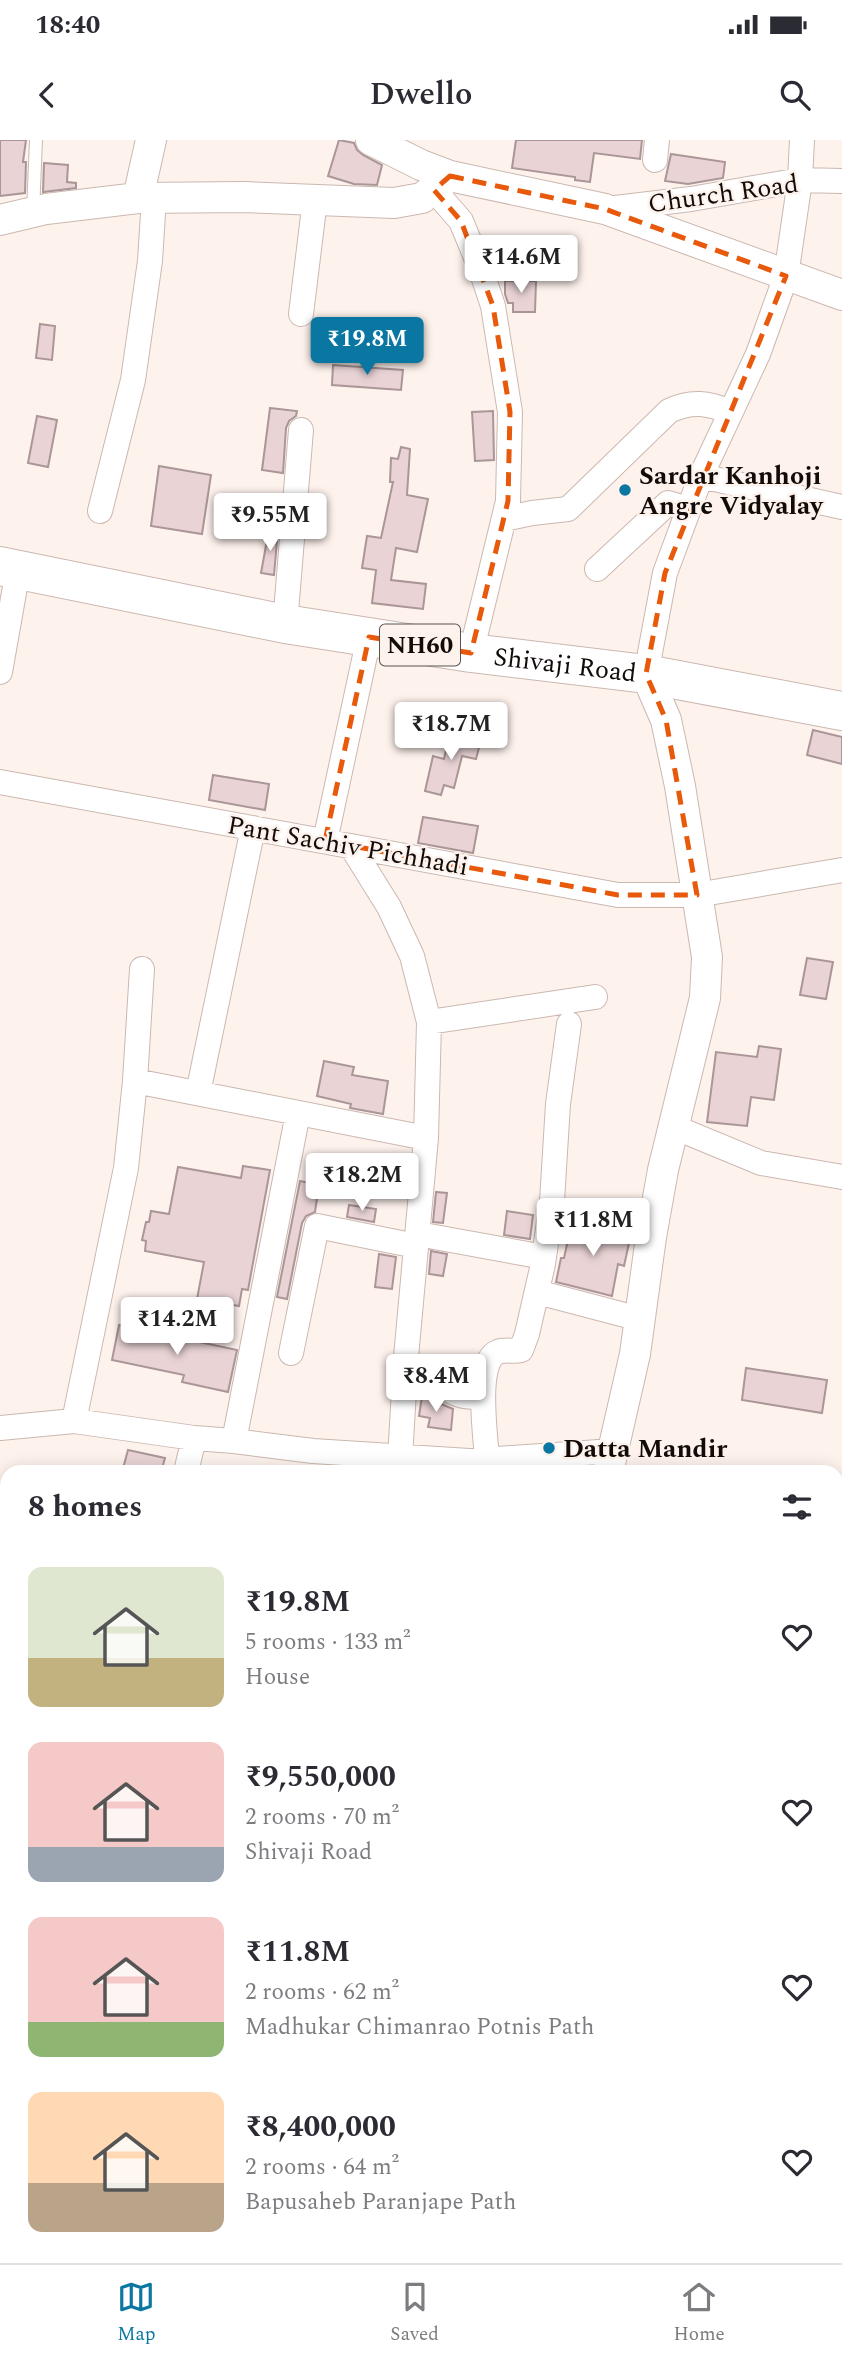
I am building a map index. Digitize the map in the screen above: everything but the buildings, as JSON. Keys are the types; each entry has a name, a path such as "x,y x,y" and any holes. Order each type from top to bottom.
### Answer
{"highway":[{"name":"Shivaji Road","path":"9,568 285,624 471,653 646,674 842,711"}],"street":[{"path":"100,511 133,380 150,261 146,198 151,140"},
{"path":"371,140 429,168 605,209 842,295"},
{"path":"0,1428 74,1421 313,1451 398,1465 611,1465 635,1354 663,1170 705,998 707,957 680,786 666,720 646,674 665,573 701,476 758,354 786,276 800,180 802,140"},
{"path":"0,220 146,198 244,197 394,203 422,198 429,168"},
{"path":"429,168 461,221 493,306 510,412 508,501 471,653"},
{"name":"Church Road","path":"605,209 691,199 800,180 842,181"},
{"path":"301,314 315,200"},
{"path":"504,519 568,509 669,411 702,402 731,412"},
{"path":"285,624 301,430"},
{"path":"701,476 842,507"},
{"path":"597,569 668,503 689,509"},
{"path":"0,672 9,568"},
{"path":"325,841 369,637"},
{"name":"Pant Sachiv Pichhadi","path":"0,782 618,895 697,895 842,870"},
{"path":"198,1093 253,828"},
{"path":"351,846 389,907 412,956 429,1021 426,1138 398,1465"},
{"path":"74,1421 126,1168 142,969"},
{"path":"429,1021 595,997"},
{"path":"485,1464 482,1395 485,1374 491,1357 497,1352 521,1350 537,1292 552,1202 558,1104 569,1024"},
{"path":"135,1081 426,1138"},
{"path":"234,1441 298,1113"},
{"path":"674,1128 761,1163 842,1177"},
{"path":"291,1353 317,1226 533,1255"},
{"path":"537,1292 640,1319"},
{"path":"405,1377 439,1386 458,1396 468,1398 482,1395"},
{"path":"188,1465 194,1438"}],"lane":[{"path":"33,213 36,140"}],"highlighted area":[{"path":"450,176 605,209 786,276 665,573 646,674 666,720 697,895 618,895 325,841 369,637 471,653 508,501 510,412 493,306 461,221 434,190"}],"place":[{"name":"Sardar Kanhoji Angre Vidyalay","path":"625,490"},
{"name":"Datta Mandir","path":"549,1448"}]}
